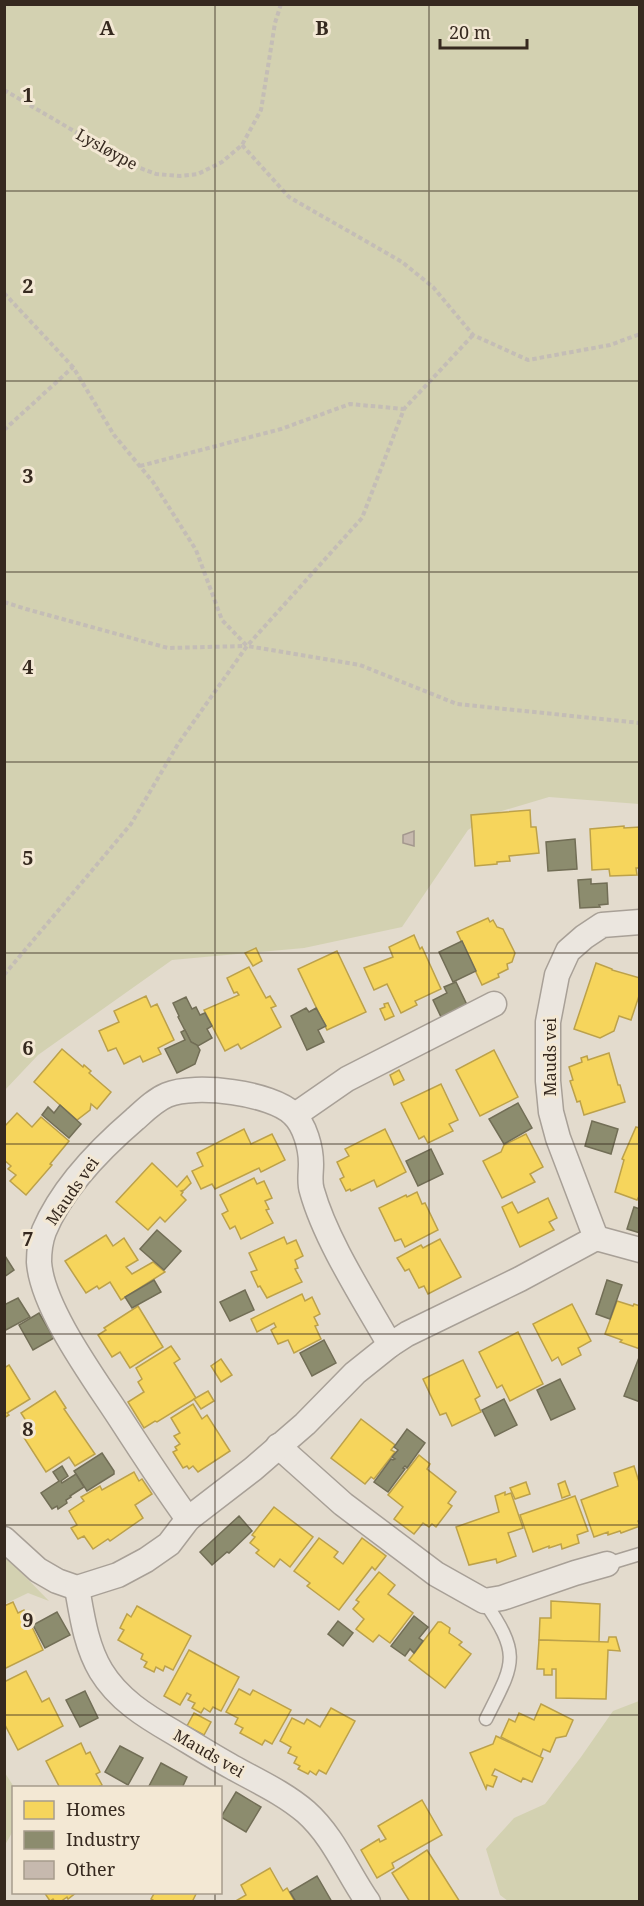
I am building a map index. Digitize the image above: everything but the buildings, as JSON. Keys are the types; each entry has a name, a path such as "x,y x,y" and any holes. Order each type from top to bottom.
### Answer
{"street":[{"name":"Mauds vei","path":"596,1238 558,1138 551,1112 548,1081 548,1022 557,975 568,951 602,925 639,922"},
{"path":"390,1345 336,1249 322,1218 312,1191 311,1164 306,1136 295,1115 347,1079 494,1004"},
{"name":"Mauds vei","path":"188,1520 84,1364 53,1308 42,1284 39,1260 43,1233 56,1209 96,1156 149,1105 168,1094 189,1089 233,1092 282,1105 295,1115"},
{"path":"4,1539 38,1570 57,1581 77,1588 118,1575 169,1544 188,1520 253,1469 305,1424 355,1373 407,1334 520,1279 596,1238 639,1250"},
{"path":"278,1446 343,1504 436,1574 484,1601 502,1598 607,1564"},
{"name":"Mauds vei","path":"77,1588 89,1644 101,1670 118,1694 146,1716 280,1793 307,1813 329,1837 368,1902"}],"lane":[{"path":"607,1564 639,1554"},
{"path":"484,1601 505,1635 510,1649 507,1678 486,1719"}],"path":[{"name":"Lysløype","path":"4,90 132,165 156,174 180,176 198,174 222,162 242,145 261,110 280,4"},
{"path":"242,145 289,196 402,262 433,287 473,335 528,360 610,345 639,334"},
{"path":"4,293 74,367 114,435 153,482 196,550 222,620 247,646"},
{"path":"4,975 131,824 178,744 247,646 363,518 404,409 473,335"},
{"path":"4,430 74,367"},
{"path":"140,466 281,429 350,404 404,409"},
{"path":"4,602 168,648 247,646 360,665 457,704 639,723"}],"shaded area":[{"path":"5,5 639,5 639,804 549,797 495,813 468,830 402,927 304,948 172,960 38,1055 5,1090"},
{"path":"4,1555 49,1601 28,1593 5,1604"},
{"path":"639,1701 639,1901 508,1901 500,1895 486,1849 514,1818 545,1804 613,1711"},
{"path":"5,1773 13,1786 12,1833 5,1845"}]}
